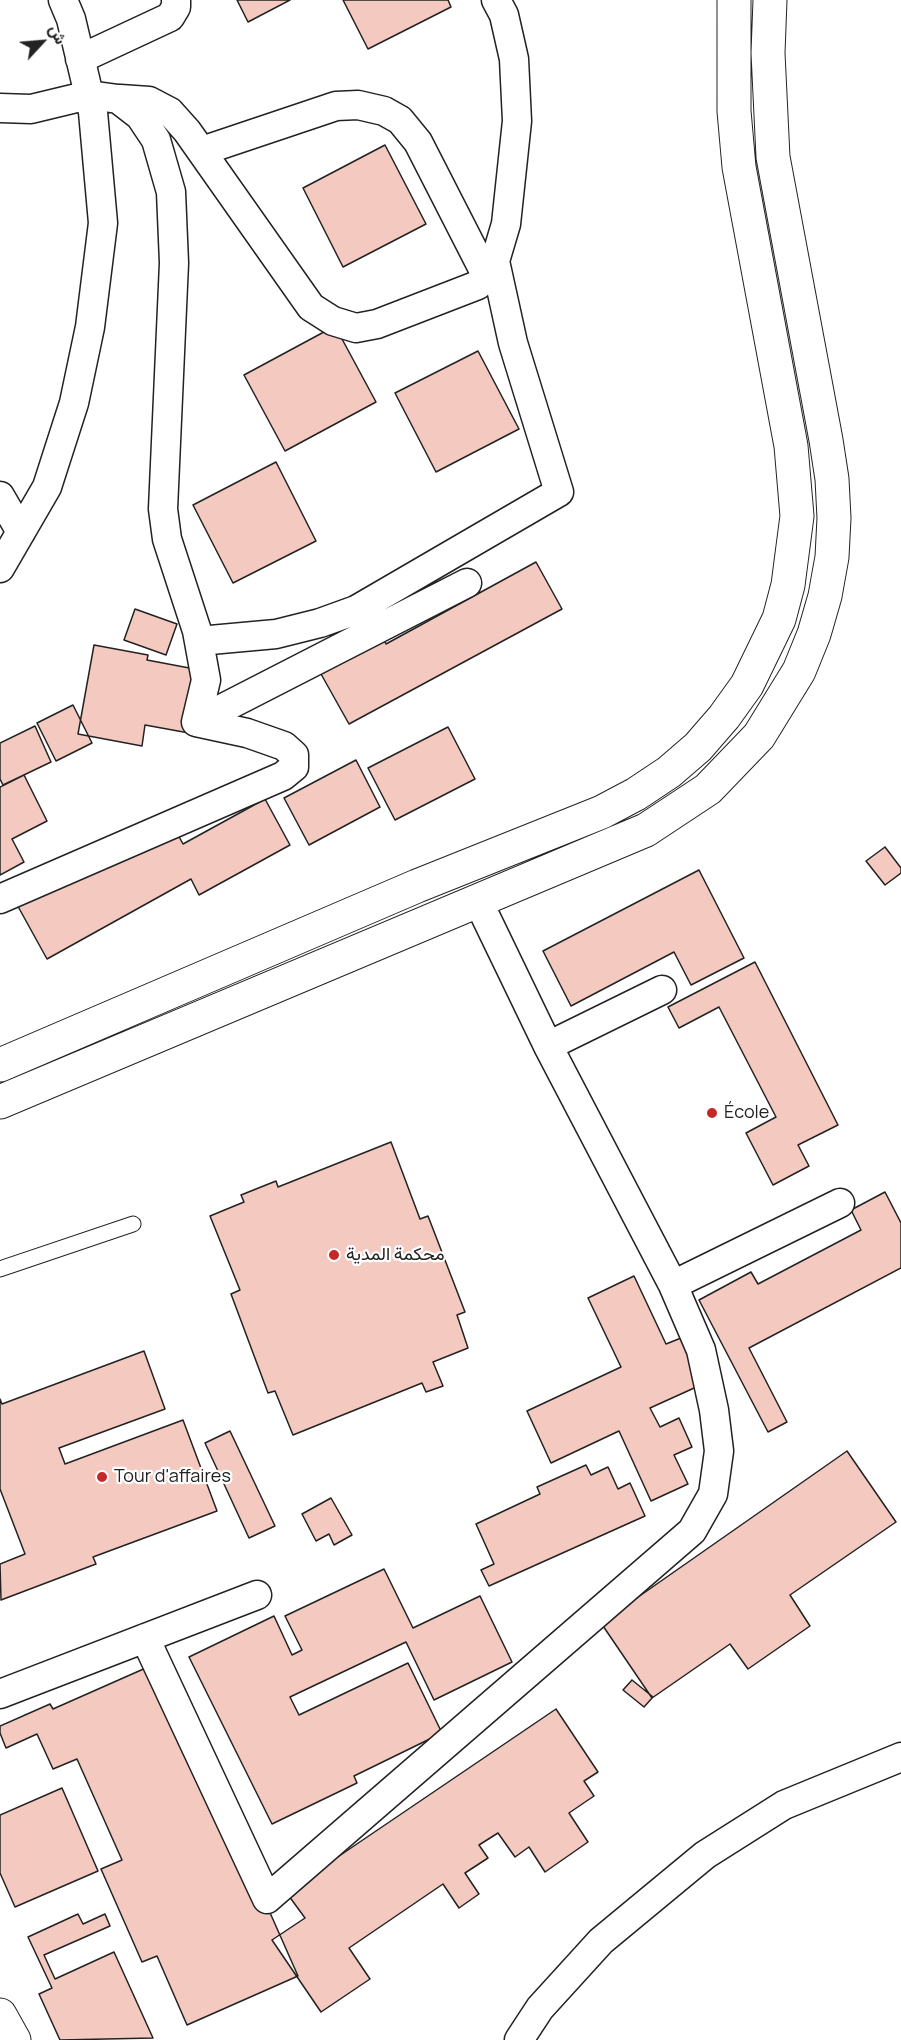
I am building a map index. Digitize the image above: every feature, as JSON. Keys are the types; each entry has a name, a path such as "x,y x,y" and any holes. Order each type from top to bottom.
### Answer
{"main road":[{"path":"0,1065 417,886 602,812 636,794 669,772 698,747 730,710 761,660 779,618 794,551 795,481 740,167 733,100 734,0"},
{"path":"0,1102 646,831 708,789 759,736 795,679 814,634 825,597 832,557 832,479 773,157 768,53 770,0"},
{"path":"417,886 433,921"}],"street":[{"path":"63,0 71,19 81,59 100,96"},
{"path":"81,59 170,17 176,7 176,0"},
{"path":"0,108 31,108 100,96 149,100 170,112 202,151 311,307 333,321 356,328 377,324 478,285 490,268 506,224 517,122 514,59 504,15 496,0"},
{"path":"0,568 47,487 74,403 90,327 103,223 93,112 100,96"},
{"path":"100,96 118,99 140,116 156,140 171,192 174,263 163,509 167,539 199,641 206,680 196,722"},
{"path":"199,641 276,634 320,623 356,609 559,492 490,268 418,142 400,120 384,111 358,105 336,106 202,151"},
{"path":"0,496 21,532"},
{"path":"196,722 467,583"},
{"path":"0,899 284,776 294,767 294,755 284,746 247,733 196,722"},
{"path":"145,1638 267,1899 692,1531 713,1494 719,1451 714,1410 701,1350 673,1285 548,1046 479,903"},
{"path":"548,1046 662,990"},
{"path":"673,1285 840,1203"},
{"path":"0,1694 257,1595"},
{"path":"519,2040 540,2008 601,1941 705,1855 784,1805 901,1757"}],"lane":[{"path":"0,1269 133,1224"}],"building":[{"path":"237,0 290,0 248,22"},
{"path":"343,0 448,0 451,7 368,49"},
{"path":"385,145 426,224 343,267 303,188"},
{"path":"335,326 376,402 285,451 244,375"},
{"path":"478,351 519,429 436,472 395,393"},
{"path":"276,462 316,541 233,583 193,505"},
{"path":"536,562 562,609 349,724 321,674 384,640 386,644"},
{"path":"135,609 177,624 166,655 124,640"},
{"path":"94,645 148,655 147,660 200,670 189,733 145,725 142,746 78,734"},
{"path":"73,705 92,743 56,761 37,723"},
{"path":"35,726 51,762 3,785 0,779 0,743"},
{"path":"448,727 475,779 395,820 368,768"},
{"path":"356,760 380,807 309,845 284,798"},
{"path":"24,775 47,821 12,839 24,862 0,875 0,787"},
{"path":"265,799 290,845 199,895 191,879 47,959 15,901 175,829 183,844"},
{"path":"885,847 901,868 901,873 885,885 866,861"},
{"path":"699,870 744,958 691,985 674,952 571,1006 543,951"},
{"path":"755,962 838,1125 798,1145 809,1166 773,1185 746,1133 776,1117 719,1007 679,1028 668,1007"},
{"name":"محكمة المدية","path":"391,1142 420,1219 428,1216 465,1312 457,1315 468,1348 433,1362 443,1386 426,1392 422,1383 293,1435 275,1391 268,1393 231,1294 240,1290 210,1216 244,1202 241,1195 276,1181 278,1187"},
{"path":"885,1192 901,1223 901,1268 749,1348 787,1422 768,1432 699,1300 751,1272 758,1284 861,1230 851,1210"},
{"path":"634,1276 666,1344 681,1338 703,1384 650,1408 660,1427 679,1418 692,1447 674,1455 688,1484 651,1501 619,1431 551,1463 527,1411 621,1367 588,1298"},
{"name":"Tour d'affaires","path":"144,1351 165,1409 59,1448 65,1464 183,1420 217,1511 93,1557 96,1564 1,1600 0,1564 25,1554 0,1489 0,1399 2,1404"},
{"path":"230,1431 275,1526 249,1538 205,1443"},
{"path":"847,1451 896,1522 790,1595 810,1626 748,1669 730,1644 652,1698 601,1623"},
{"path":"586,1465 591,1475 608,1467 618,1489 630,1483 645,1516 489,1586 481,1570 494,1564 476,1524 540,1494 537,1487"},
{"path":"331,1498 352,1535 334,1545 329,1534 316,1541 302,1514"},
{"path":"384,1569 413,1628 480,1596 512,1662 434,1700 406,1642 290,1697 299,1715 408,1663 442,1733 354,1776 357,1783 272,1824 189,1657 274,1616 292,1655 302,1650 285,1616"},
{"path":"148,1667 191,1734 298,1976 187,2025 157,1956 142,1962 101,1869 122,1860 77,1759 53,1769 37,1734 6,1748 0,1733 0,1726 50,1704 53,1709"},
{"path":"632,1680 653,1697 644,1707 623,1690"},
{"path":"556,1709 598,1772 584,1781 594,1796 569,1813 588,1842 545,1872 529,1847 515,1857 498,1833 479,1845 488,1858 465,1873 479,1894 459,1908 443,1884 349,1948 370,1979 321,2012 272,1940 305,1918 286,1892"},
{"path":"62,1788 98,1871 15,1907 0,1873 0,1815"},
{"path":"78,1914 83,1924 105,1914 110,1926 44,1955 55,1979 114,1952 153,2038 60,2040 39,1994 52,1988 28,1937"}],"place":[{"name":"École","path":"712,1113"},
{"name":"محكمة المدية","path":"334,1255"},
{"name":"Tour d'affaires","path":"102,1477"}]}
